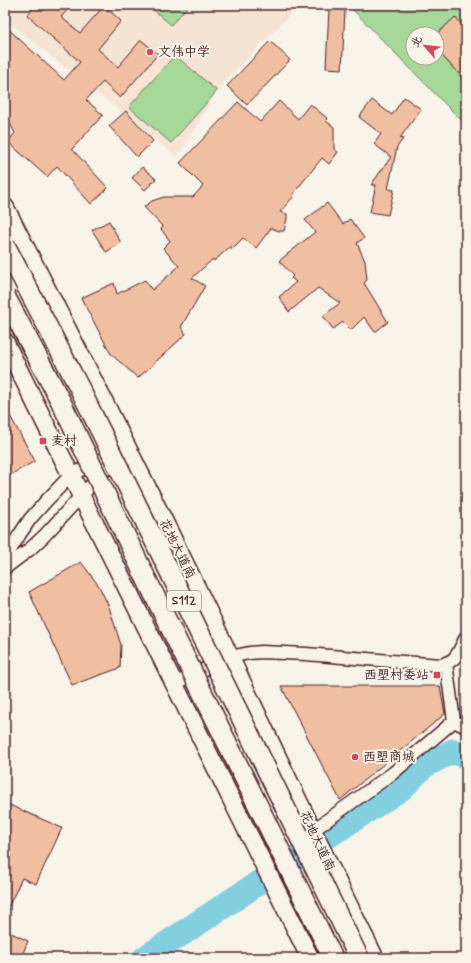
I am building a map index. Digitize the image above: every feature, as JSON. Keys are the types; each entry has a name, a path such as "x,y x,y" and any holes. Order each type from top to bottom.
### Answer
{"main road":[{"name":"花地大道南","path":"5,207 127,447 208,611 312,831 375,958"},
{"name":"花地大道南","path":"5,245 80,389 359,958"},
{"name":"S112","path":"5,296 63,407 333,958"},
{"path":"5,342 310,958"}],"street":[{"path":"5,558 30,519 71,475 127,447"},
{"path":"5,568 29,550 127,447"},
{"path":"174,684 230,657 249,653 279,652 440,665 446,664 453,660 466,637"},
{"path":"446,664 454,722"},
{"path":"312,831 393,774 454,722"},
{"path":"454,722 466,727"}],"shaded area":[{"name":"文伟中学","path":"5,5 299,5 220,86 177,157 5,19"}],"green space":[{"path":"148,5 189,5 171,25"},
{"path":"348,5 466,5 466,125 408,66 445,66 445,26 405,26 405,63"},
{"path":"175,55 217,91 171,143 129,107"}],"building":[{"path":"36,5 72,5 61,17 80,33 104,6 121,21 98,49 118,67 141,40 158,54 120,98 103,82 86,100 103,115 72,149 108,188 91,204 57,166 47,177 8,142 15,133 5,114 5,26 64,80 80,62 27,15"},
{"path":"329,9 345,10 342,69 326,68"},
{"path":"455,17 466,30 466,82 445,59 445,26"},
{"path":"270,41 290,60 247,105 227,86"},
{"path":"404,97 421,109 400,138 403,139 397,147 388,189 394,190 388,215 370,212 376,185 371,185 391,157 374,144 381,134 359,117 372,100 392,115"},
{"path":"279,101 298,119 310,104 328,119 326,121 334,127 334,149 338,152 329,164 322,158 293,194 294,196 280,212 287,214 284,231 271,228 256,248 243,238 231,250 231,246 214,261 213,259 192,278 205,286 181,327 186,334 138,378 111,354 81,298 114,283 117,294 145,280 152,290 179,266 163,248 170,241 161,229 163,227 144,207 152,201 164,197 193,197 203,186 180,163 238,102 260,122"},
{"path":"126,111 153,141 137,157 109,126"},
{"path":"142,167 156,179 145,190 132,178"},
{"path":"327,203 343,224 350,219 364,238 357,243 365,261 367,280 364,283 388,322 375,332 364,317 351,330 343,322 333,329 323,316 340,303 318,288 289,312 279,297 296,282 291,278 293,276 279,261 315,232 305,220"},
{"path":"109,221 121,243 106,252 92,230"},
{"path":"5,407 35,461 5,478"},
{"path":"81,562 99,586 109,607 121,645 120,668 72,685 29,592"},
{"name":"西塱商城","path":"281,686 440,686 445,714 340,800"},
{"path":"5,803 62,828 36,884 22,878 5,914"},
{"path":"5,930 28,941 21,958 5,958"}],"waterway":[{"path":"328,836 402,788 424,766 453,751 466,757"},
{"path":"145,958 308,850"}],"place":[{"name":"文伟中学","path":"150,52"},
{"name":"麦村","path":"43,441"},
{"name":"西塱村委站","path":"437,675"},
{"name":"西塱商城","path":"355,757"}]}
